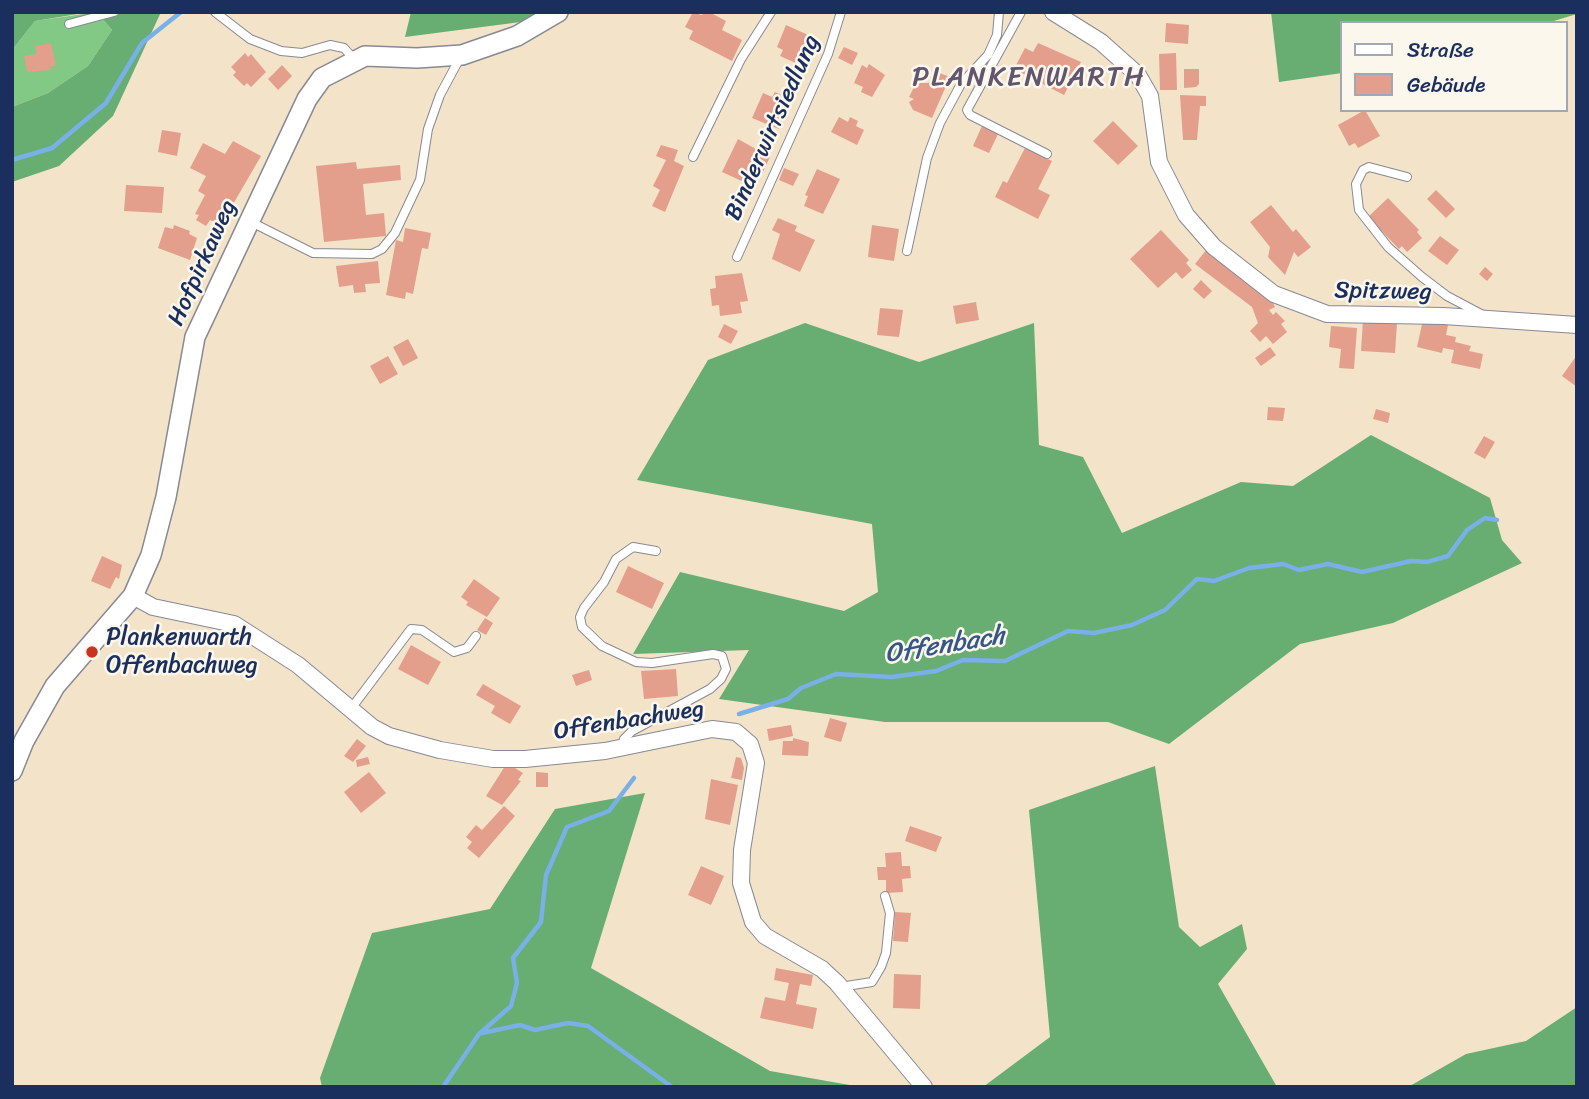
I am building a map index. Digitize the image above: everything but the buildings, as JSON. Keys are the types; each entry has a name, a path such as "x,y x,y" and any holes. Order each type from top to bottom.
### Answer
{"street":[{"name":"Hofpirkaweg","path":"12,771 24,741 55,686 86,646 133,596 158,534 195,337 307,99 322,78 354,59 462,55 516,36 558,12"},
{"name":"Spitzweg","path":"1053,12 1071,21 1123,60 1145,85 1150,96 1154,142 1168,183 1198,230 1256,282 1296,304 1327,314 1577,325"},
{"name":"Offenbachweg","path":"133,596 153,607 234,624 298,665 350,710 388,736 493,759 525,759 621,748 712,729 728,729 743,737 750,744 756,763 742,850 741,883 753,922 765,936 822,970 924,1087"}],"lane":[{"path":"69,24 114,12"},
{"path":"215,12 250,39 281,51 302,53 330,45 344,48 354,59"},
{"path":"693,157 741,59 771,12"},
{"name":"Binderwirtsiedlung","path":"737,257 828,54 841,12"},
{"path":"907,251 927,158 951,100 988,55 997,35 999,12"},
{"path":"1021,12 967,110 1047,155"},
{"path":"248,221 313,253 372,254 382,249 395,233 420,180 428,129 440,95 462,55"},
{"path":"1407,177 1369,167 1363,170 1356,184 1360,210 1388,247 1422,277 1447,296 1480,313 1485,319"},
{"path":"621,748 632,731 710,689 726,670 722,656 713,654 652,663 636,662 602,646 582,627 580,617 584,608 604,582 616,559 633,547 656,551"},
{"path":"350,710 411,629 422,630 454,652 467,648 476,636"},
{"path":"840,988 872,982 881,967 886,953 890,913 885,896"}],"green space":[{"path":"12,12 90,12 35,21 12,50"},
{"path":"97,12 112,30 88,66 48,93 12,107 12,50 35,21"},
{"path":"97,12 161,12 113,116 59,166 12,182 12,107 48,93 88,66 112,30"},
{"path":"411,12 548,12 536,20 405,37"},
{"path":"1271,12 1577,12 1554,21 1340,21 1340,73 1279,82"},
{"path":"805,323 919,362 1034,323 1039,445 1083,457 1122,533 1241,482 1293,486 1371,435 1490,498 1502,540 1522,563 1393,623 1300,644 1169,744 1108,722 885,722 719,699 749,650 633,654 680,572 844,611 878,592 872,524 637,480 708,360"},
{"path":"1155,766 1179,927 1200,947 1242,924 1247,949 1218,984 1277,1087 983,1087 1050,1037 1029,810"},
{"path":"645,793 591,968 770,1071 861,1087 322,1087 320,1078 372,933 490,909 555,809"},
{"path":"1577,1007 1577,1087 1408,1087 1466,1054 1526,1041"}],"waterway":[{"path":"12,160 52,148 106,103 142,43 181,12"},
{"name":"Offenbach","path":"739,714 788,699 801,688 836,674 892,677 936,671 963,660 1005,661 1068,631 1094,633 1132,625 1165,610 1197,579 1214,581 1249,568 1283,564 1299,570 1328,564 1362,572 1411,561 1427,562 1448,556 1467,530 1485,518 1497,520"},
{"name":"Offenbach","path":"443,1087 479,1034 511,1006 517,983 513,958 541,922 546,875 567,827 609,811 634,778"},
{"path":"482,1033 520,1025 535,1030 568,1023 588,1026 672,1087"}],"place":[{"name":"Plankenwarth Offenbachweg","path":"92,652"}],"district":[{"name":"PLANKENWARTH","path":"1029,78"}]}
